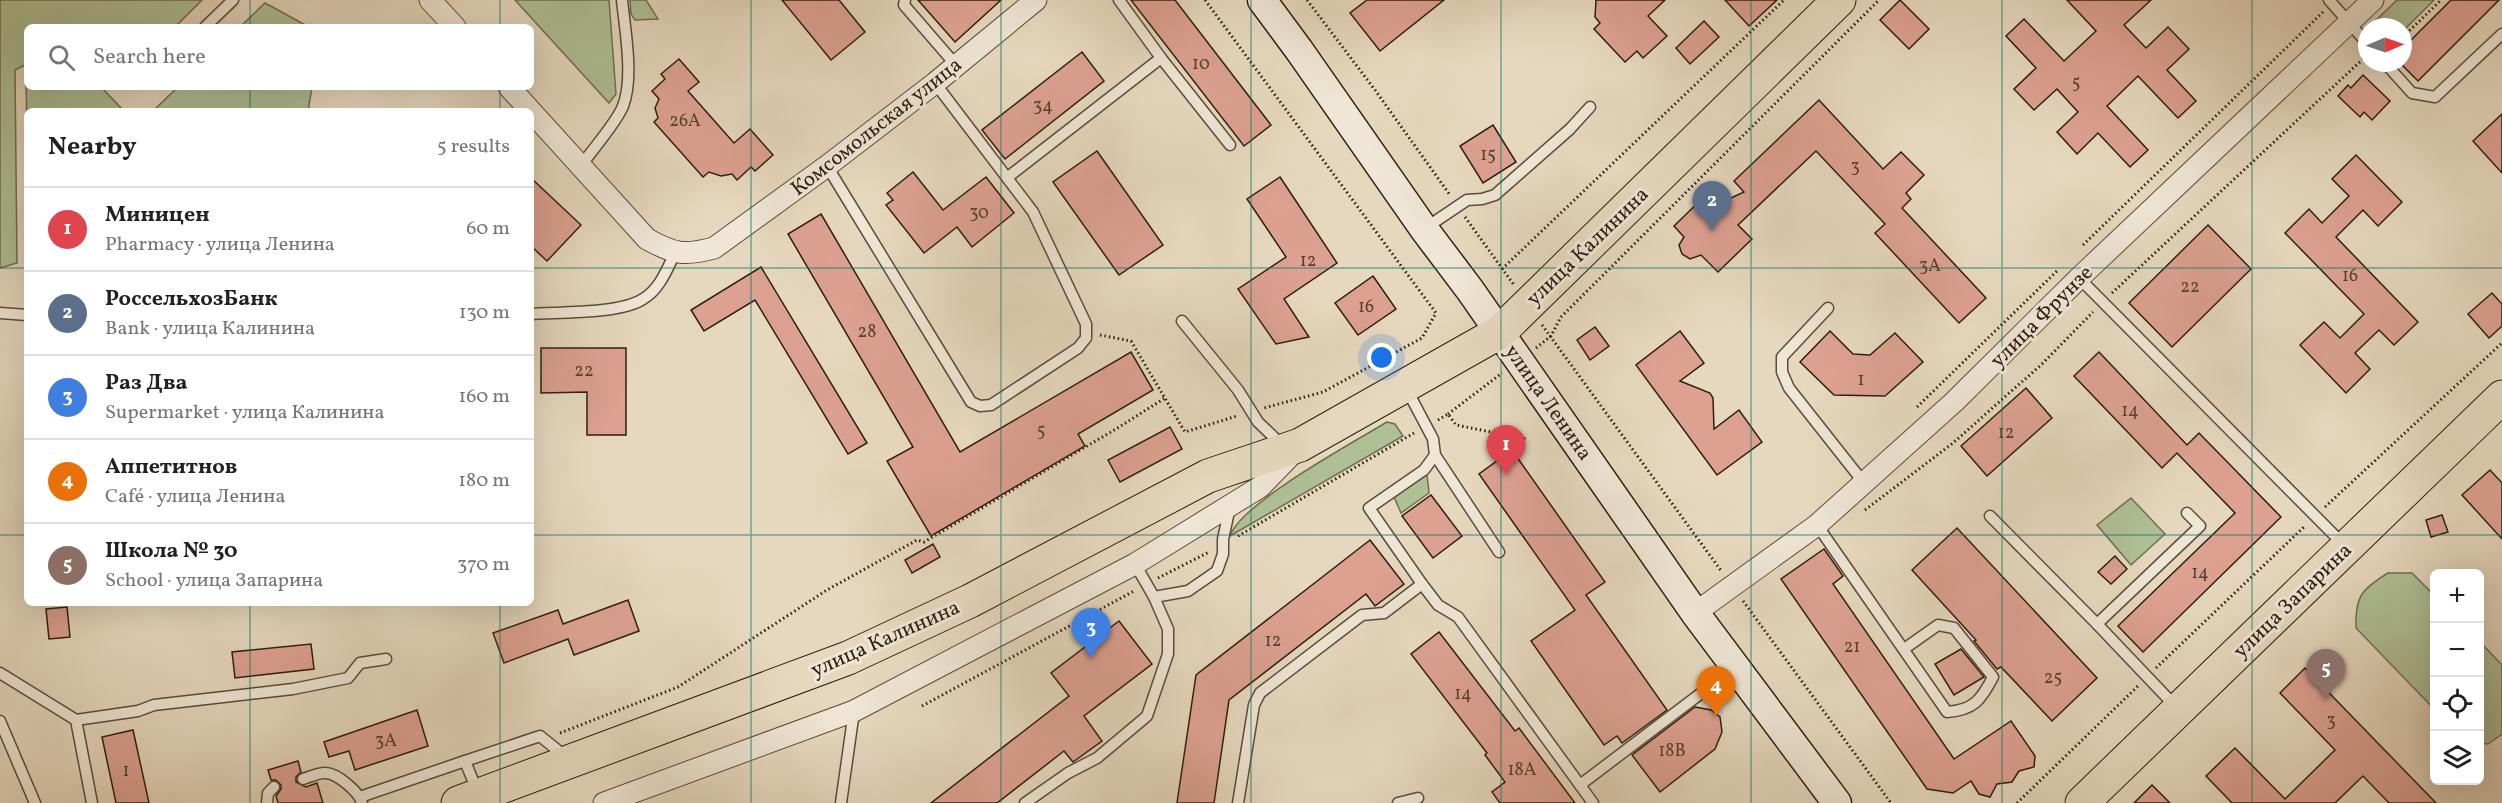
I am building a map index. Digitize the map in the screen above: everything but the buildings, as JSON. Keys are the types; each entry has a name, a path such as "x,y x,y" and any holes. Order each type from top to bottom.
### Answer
{"main road":[{"name":"улица Ленина","path":"1262,0 1500,332 1695,613 1837,803"},
{"name":"улица Калинина","path":"468,800 848,658 970,601 1208,476 1293,447 1406,387 1500,332 1839,0"},
{"name":"улица Запарина","path":"2082,803 2502,397"}],"street":[{"path":"430,0 452,24"},
{"name":"Комсомольская улица","path":"675,253 693,254 714,248 827,166 935,83 955,64 1036,0"},
{"name":"улица Фрунзе","path":"1695,613 1817,525 1954,402 2072,270 2373,0"},
{"path":"512,90 528,108"},
{"path":"534,114 647,239 675,253"},
{"name":"улица Калинина","path":"604,803 854,711 1136,564 1260,487 1293,447"}],"lane":[{"path":"208,24 233,0"},
{"path":"581,166 623,107 625,100 628,67 622,0"},
{"path":"905,0 904,5 955,64"},
{"path":"1119,0 1161,58 1230,145"},
{"path":"2330,2 2358,34"},
{"path":"2393,72 2412,93 2435,97 2502,34"},
{"path":"1008,177 1161,58"},
{"path":"827,166 971,402 980,406 990,405 1078,348 1086,338 1086,324 1033,212 935,83"},
{"path":"1424,229 1467,200 1495,195 1570,129 1590,107"},
{"path":"534,314 616,308 643,300 658,285 675,253"},
{"path":"2072,270 2347,548"},
{"path":"1828,308 1782,357 1782,372 1789,388 1864,483"},
{"path":"0,313 24,315"},
{"path":"1182,321 1238,390 1267,433 1293,447"},
{"path":"1406,387 1433,439 1435,454 1499,552"},
{"path":"1435,454 1424,470 1369,508 1438,605 1458,617 1593,803"},
{"path":"1154,597 1188,591 1217,571 1223,554 1223,539 1230,507"},
{"path":"2097,624 2200,526 2187,513"},
{"path":"1990,516 2179,710"},
{"path":"1817,525 1947,712 1963,711 1982,698 1993,678 1954,628 1938,625 1904,650"},
{"path":"1025,803 1068,773 1096,758 1147,716 1168,654 1167,629 1154,597 1136,564"},
{"path":"1239,803 1254,705 1260,693 1362,615 1384,613 1422,584"},
{"path":"0,673 76,720 138,711 154,705 293,689 348,678 360,663 386,659"},
{"path":"1580,785 1704,691"},
{"path":"841,803 854,711"},
{"path":"76,720 92,803"},
{"path":"0,721 35,803"},
{"path":"303,778 326,772 335,776 361,800 540,736 571,761"},
{"path":"465,761 468,800"},
{"path":"267,803 268,793 274,787"},
{"path":"1398,803 1418,798"}],"path":[{"path":"1086,332 1131,341 1185,432 1323,392 1422,338 1436,313 1205,0"},
{"path":"1307,0 1376,90 1502,269 1784,0"},
{"path":"1551,336 1561,317 1879,0"},
{"path":"2412,28 2441,0"},
{"path":"2082,246 2330,2"},
{"path":"1863,511 1953,442 2042,364 2103,302 2358,64"},
{"path":"1913,411 2072,270"},
{"path":"2017,803 2316,516 2502,343"},
{"path":"1448,414 1487,385"},
{"path":"544,739 678,687 827,590 917,540 924,542 1116,429 1164,398"},
{"path":"1721,572 1731,565"}],"green space":[{"path":"0,0 202,0 178,24 24,24 24,66 15,70 17,263 0,268"},
{"path":"515,0 609,0 616,94 609,103"},
{"path":"630,0 646,0 658,19 635,20 631,14"},
{"path":"2397,0 2434,0 2412,22 2412,18 2378,18"},
{"path":"265,3 304,24 243,24"},
{"path":"26,90 104,90 121,108 27,108"},
{"path":"175,90 312,90 308,108 156,108"},
{"path":"1387,422 1395,424 1403,436 1230,536 1239,522 1276,491"},
{"path":"1427,474 1429,493 1401,513 1394,497"},
{"path":"2131,498 2165,534 2131,565 2097,525"},
{"path":"2388,573 2412,573 2430,591 2430,705 2356,628 2359,601 2362,594"},
{"path":"2484,646 2502,665 2502,734 2488,744 2484,744"}],"place":[{"name":"РоссельхозБанк","path":"1712,231"},
{"name":"Миницен","path":"1506,475"},
{"name":"Раз Два","path":"1091,658"},
{"name":"Школа № 30","path":"2326,699"},
{"name":"Аппетитнов","path":"1716,716"}]}
